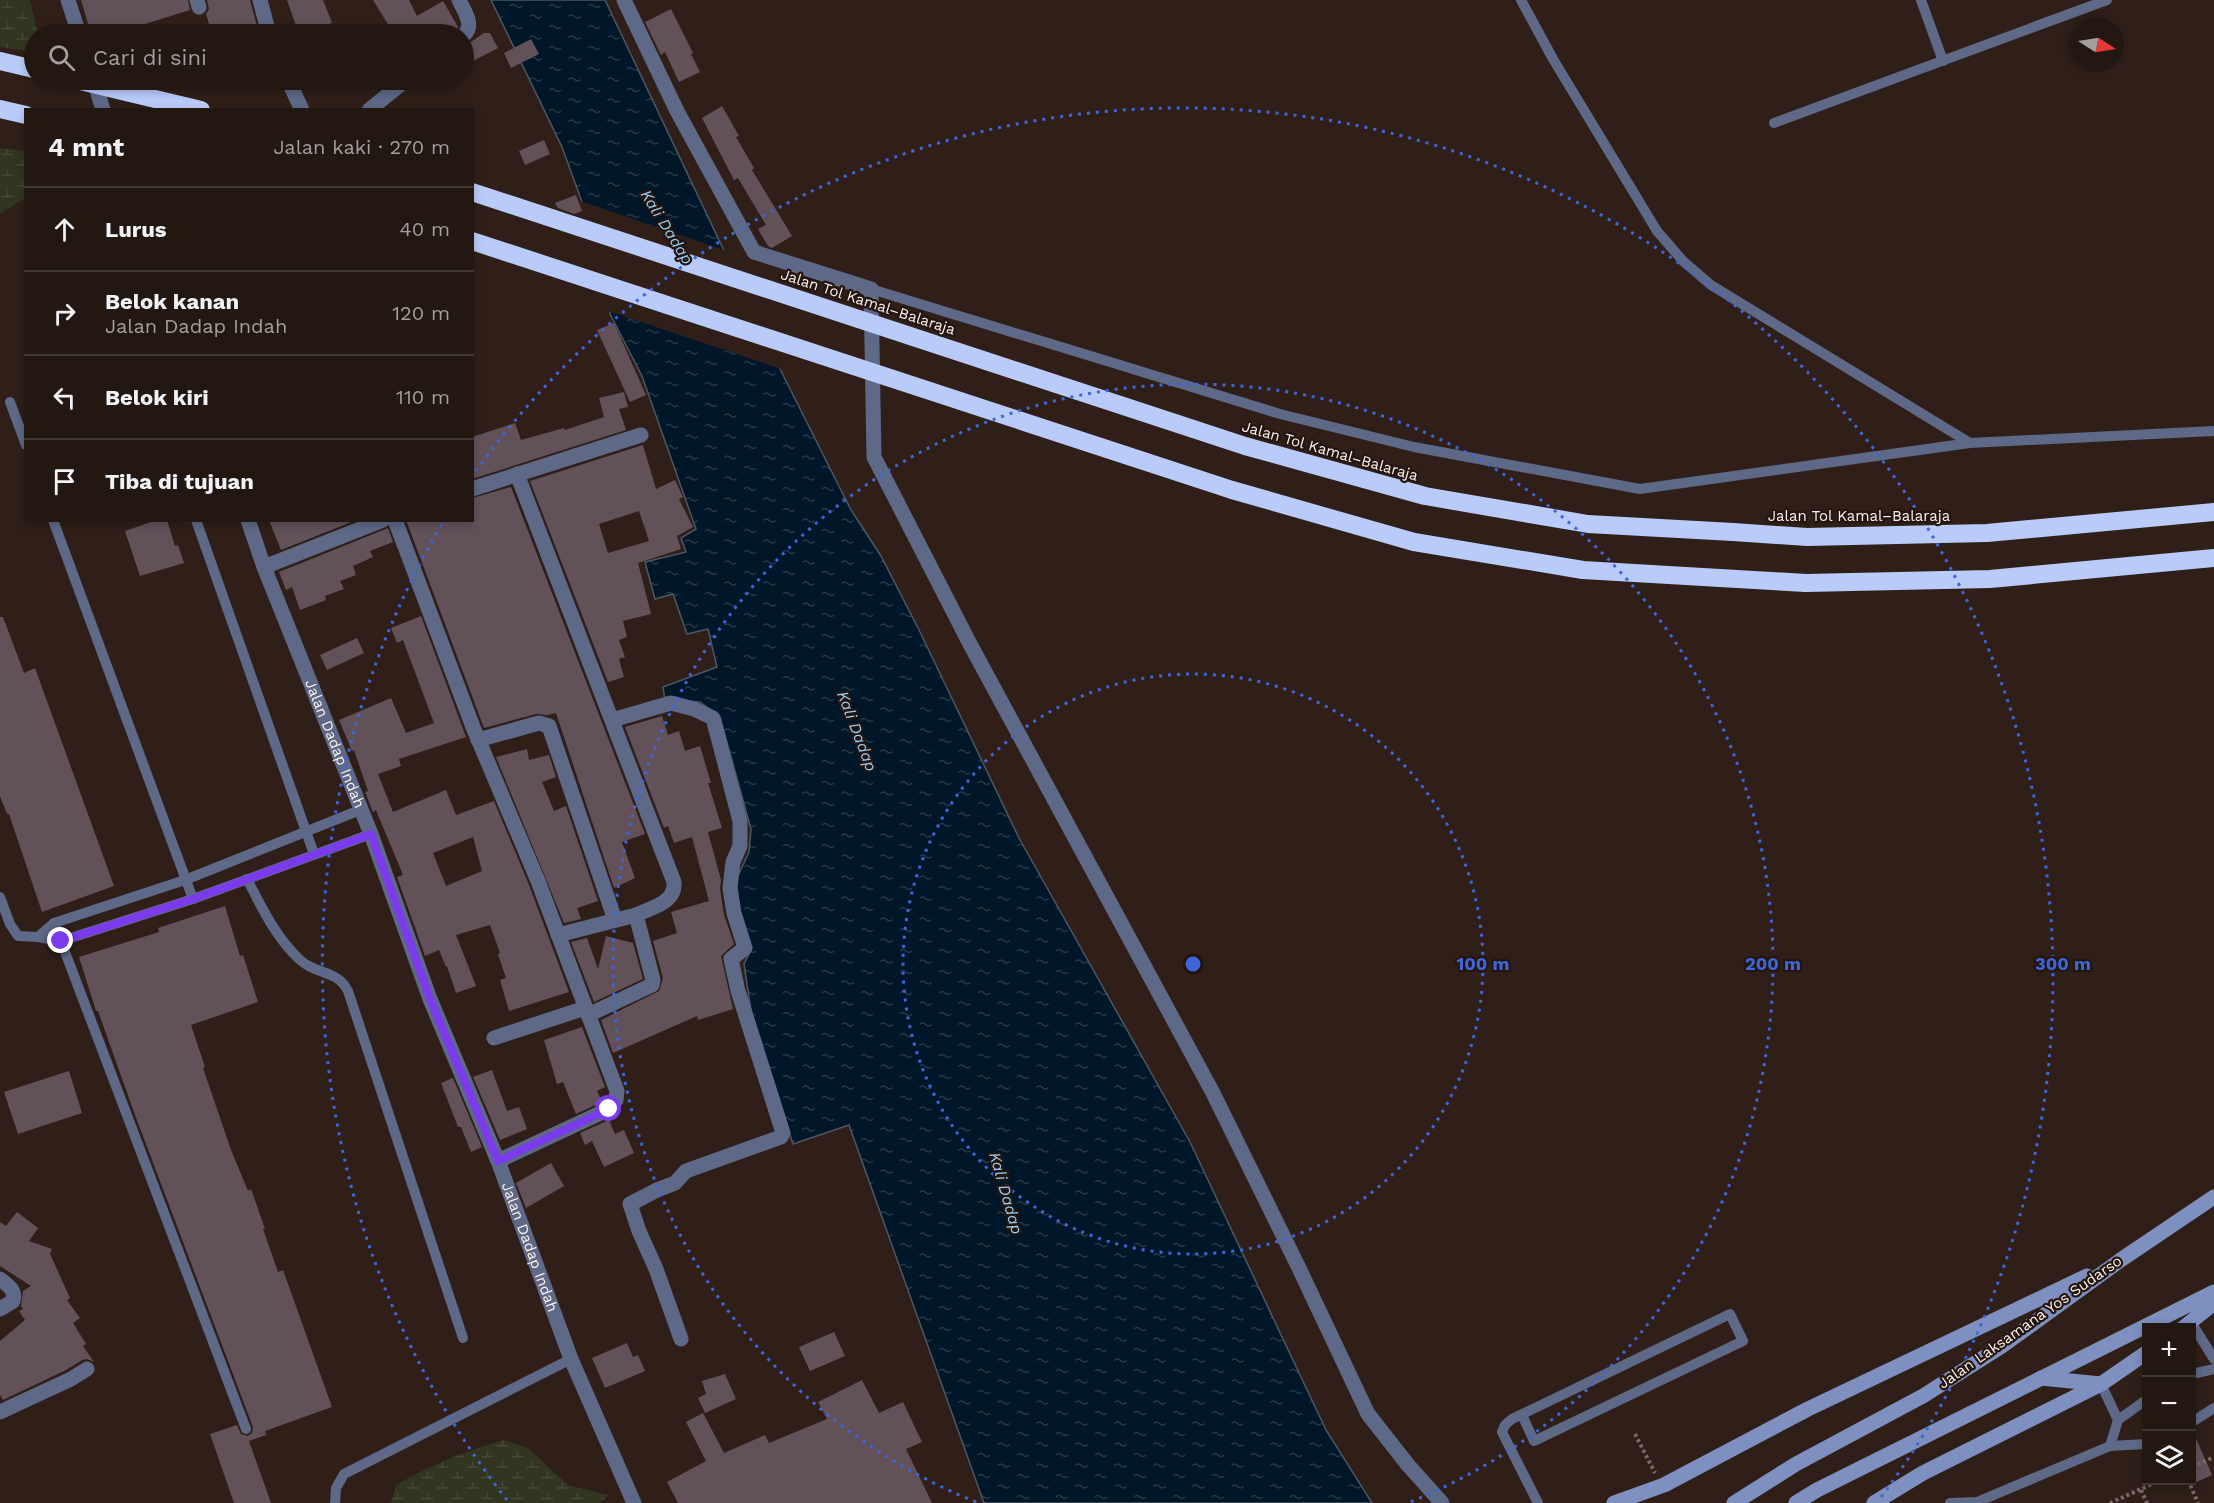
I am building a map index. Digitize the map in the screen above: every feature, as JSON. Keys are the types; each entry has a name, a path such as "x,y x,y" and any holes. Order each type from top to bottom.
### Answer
{"highway":[{"path":"0,61 24,67"},
{"path":"118,90 193,108"},
{"path":"0,109 24,115"},
{"name":"Jalan Tol Kamal–Balaraja","path":"474,193 1245,446 1425,496 1588,524 1807,537 1987,533 2214,512"},
{"path":"474,242 1232,490 1414,542 1583,570 1806,583 1990,579 2214,558"}],"main road":[{"name":"Jalan Laksamana Yos Sudarso","path":"1734,1503 1796,1464 1923,1396 2002,1346 2122,1259 2214,1197"},
{"path":"1614,1503 1664,1485 1808,1409 2122,1259"},
{"path":"1796,1503 1817,1490 2214,1292"},
{"path":"2189,1323 2214,1303"},
{"path":"1874,1503 1923,1473 2101,1384 2142,1356"},
{"path":"2041,1378 2101,1384"},
{"path":"1643,1503 1664,1485"}],"street":[{"path":"68,0 76,24"},
{"path":"260,0 266,24"},
{"path":"459,0 470,24"},
{"path":"624,0 677,111 754,252 872,288 874,457 970,644 1213,1093 1368,1414 1408,1465 1442,1503"},
{"path":"97,90 102,108"},
{"path":"293,90 301,108"},
{"path":"371,108 394,90"},
{"path":"474,488 641,435"},
{"path":"517,474 674,882 675,891 670,899 636,915 558,935"},
{"name":"Jalan Dadap Indah","path":"249,522 264,567 371,834 430,999 498,1161 571,1359 634,1503"},
{"path":"264,567 378,522"},
{"path":"395,522 478,740 538,881 617,1091 616,1100 609,1109 498,1161"},
{"path":"612,720 671,703 694,709 713,718 741,828 740,846 733,862 730,888 734,913 745,948 731,959 738,991 783,1127 781,1137 686,1171 675,1183 630,1204 681,1339"},
{"path":"478,740 539,723 551,728 615,920"},
{"path":"494,1038 587,1012 648,989 653,980 636,915"},
{"path":"0,1279 13,1289 15,1296 13,1301 0,1309"},
{"path":"0,1412 71,1379 87,1369"}],"lane":[{"path":"1521,0 1559,69 1657,231 1683,261 1711,285 1970,443"},
{"path":"1921,0 1943,61"},
{"path":"1774,123 2107,0"},
{"path":"872,288 1280,414 1414,447 1640,489 1970,443 2214,431"},
{"path":"10,402 24,440"},
{"path":"54,522 193,899"},
{"path":"197,522 314,854"},
{"path":"38,937 54,923 185,880 360,810"},
{"path":"0,897 10,924 18,936 61,941 193,899 371,834"},
{"path":"247,879 274,930 297,957 310,967 338,977 344,982 462,1338"},
{"path":"54,923 246,1429"},
{"path":"1521,1415 1534,1441 1743,1341 1730,1314 1521,1415 1505,1425 1502,1432 1538,1503"},
{"path":"2196,1336 2214,1359"},
{"path":"335,1503 336,1488 344,1474 571,1359"},
{"path":"2196,1373 2214,1369"},
{"path":"2101,1384 2118,1420"},
{"path":"2110,1446 2118,1420 2142,1403"},
{"path":"2196,1419 2214,1408"},
{"path":"1950,1503 1977,1502 2110,1446 2142,1444"}],"path":[{"path":"2196,1465 2214,1457"},
{"path":"2110,1503 2151,1485"},
{"path":"2190,1485 2198,1503"},
{"path":"2141,1490 2146,1503"}],"green space":[{"path":"0,0 30,0 36,24 24,24 24,51 0,47"},
{"path":"0,148 24,151 24,198 0,214"},
{"path":"504,1440 528,1448 568,1485 608,1495 600,1503 391,1503 396,1485 448,1459"}],"water":[{"name":"Kali Dadap","path":"491,0 605,0 784,377 851,510 881,556 920,632 1019,838 1190,1142 1326,1430 1372,1503 984,1503 849,1125 793,1144 752,1017 744,964 749,954 736,902 737,878 749,852 751,829 720,717 700,702 665,700 663,687 717,667 708,629 687,634 673,594 655,599 645,562 686,552 681,538 696,529 642,376 610,314 618,276 604,232 590,224 562,147"}],"pier":[{"path":"578,200 727,251 784,370 608,311 615,276 601,234 587,225"}],"building":[{"path":"81,0 188,0 190,10 145,24 88,24"},
{"path":"207,0 250,0 256,24 209,24 206,14 209,9"},
{"path":"287,0 323,0 332,23 329,24 295,24"},
{"path":"373,0 409,0 417,16 443,1 456,24 388,24"},
{"path":"671,9 700,72 679,82 665,52 661,55 645,22"},
{"path":"484,33 490,33 498,48 474,60 474,40"},
{"path":"531,39 539,54 511,68 504,53"},
{"path":"722,106 754,168 752,170 792,236 772,248 768,246 758,229 766,225 738,178 734,180 702,118"},
{"path":"544,140 550,154 525,165 519,151"},
{"path":"576,195 582,211 574,214 558,208 555,203"},
{"path":"614,323 646,395 630,402 597,330"},
{"path":"624,392 628,407 619,409 626,430 474,478 474,436 515,423 521,440 564,428 565,430 604,417 599,398"},
{"path":"643,445 656,489 675,480 683,497 679,499 693,527 677,536 681,549 638,563 651,614 623,621 627,637 619,640 625,657 619,659 624,677 608,682 530,481","holes":["639,511 649,541 608,553 599,524"]},
{"path":"511,487 645,834 622,842 635,878 614,888 556,713 536,714 484,728 407,522 474,522 474,497"},
{"path":"151,522 168,522 175,546 178,545 184,563 140,576 125,531"},
{"path":"270,522 351,522 281,550"},
{"path":"388,528 393,542 370,551 373,557 353,566 356,575 340,581 344,589 325,596 326,600 300,610 292,587 286,590 279,572"},
{"path":"421,616 466,737 399,759 401,766 378,774 393,812 446,790 456,815 494,801 529,885 569,992 509,1011 500,980 506,978 490,925 456,935 476,986 456,993 439,950 425,956 397,877 403,875 376,810 373,812 354,750 352,751 339,720 391,698 406,733 434,723 403,640 397,643 391,628","holes":["473,837 482,871 446,886 433,853"]},
{"path":"0,617 3,617 24,673 35,668 114,886 42,912 9,814 0,796"},
{"path":"357,638 364,653 327,670 320,655"},
{"path":"662,716 668,735 679,731 685,751 700,746 711,783 708,783 722,828 708,832 721,880 724,915 734,944 721,956 733,1009 698,1020 697,1016 613,1053 601,1020 659,991 663,978 653,941 677,933 671,912 709,901 692,837 674,843 668,826 664,828 625,727"},
{"path":"527,749 529,760 549,755 556,777 542,782 554,811 566,806 598,901 577,908 581,919 564,923 496,757"},
{"path":"225,906 240,956 243,955 258,1002 191,1025 231,1150 248,1191 251,1189 278,1272 283,1270 332,1407 265,1431 266,1435 249,1441 271,1503 234,1503 210,1434 237,1425 241,1434 248,1436 252,1433 253,1427 98,1011 96,1011 79,957 159,932 158,928"},
{"path":"606,936 633,943 643,979 594,1002 571,942 587,938 598,969"},
{"path":"582,1027 605,1087 597,1091 602,1102 576,1114 563,1082 557,1084 544,1040"},
{"path":"492,1070 507,1111 519,1107 527,1129 500,1140 473,1077"},
{"path":"69,1071 82,1113 18,1134 4,1092"},
{"path":"453,1078 482,1147 471,1152 461,1127 458,1127 441,1083"},
{"path":"609,1120 615,1134 624,1130 634,1153 604,1167 592,1141 585,1145 580,1133"},
{"path":"551,1163 564,1186 526,1208 516,1183"},
{"path":"17,1212 38,1228 29,1241 52,1249 50,1254 70,1298 67,1300 80,1318 73,1323 86,1344 83,1346 94,1362 87,1359 82,1360 3,1400 0,1395 0,1341 25,1320 19,1311 23,1309 21,1306 23,1291 31,1286 0,1266 0,1222 6,1226"},
{"path":"834,1332 845,1356 810,1371 799,1347"},
{"path":"627,1343 633,1357 638,1355 645,1371 605,1388 592,1358"},
{"path":"725,1374 736,1399 705,1413 698,1398 706,1394 702,1381"},
{"path":"862,1380 879,1413 903,1402 922,1442 906,1449 932,1503 678,1503 667,1482 706,1461 686,1422 703,1413 724,1453 765,1435 769,1443 827,1419 818,1402"},
{"path":"2196,1438 2212,1475 2196,1482"}],"route":[{"path":"61,941 193,899 371,834 430,999 498,1161 609,1109"}]}
